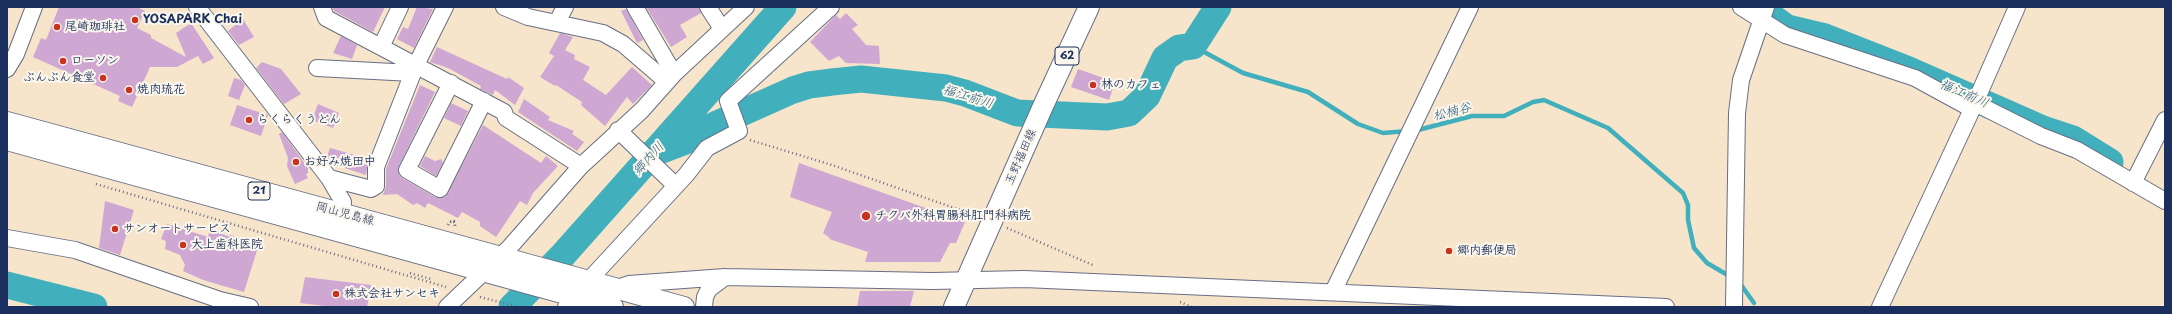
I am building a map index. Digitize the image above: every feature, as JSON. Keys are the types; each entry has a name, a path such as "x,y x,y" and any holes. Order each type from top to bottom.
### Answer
{"main road":[{"name":"玉野福田線","path":"954,307 997,223 1044,104 1089,7"},
{"name":"岡山児島線","path":"7,122 246,197 342,214 576,291 615,298 684,307"},
{"name":"岡山児島線","path":"7,140 246,197 497,266"}],"street":[{"path":"7,70 16,54 34,7"},
{"path":"197,7 329,178 343,202 342,214"},
{"path":"322,7 326,18 381,47 414,69 451,83 504,112 506,118 581,166"},
{"path":"381,47 400,7"},
{"path":"329,178 370,189 376,186 376,167 414,69 445,7"},
{"path":"504,7 528,17 603,33 670,74"},
{"path":"557,22 565,7"},
{"path":"635,7 670,74"},
{"path":"708,7 720,26"},
{"path":"720,26 731,7"},
{"path":"447,307 497,266 581,166 622,133 670,74 720,26 746,7"},
{"path":"576,291 707,148 734,130 728,101 831,7"},
{"path":"1333,292 1470,7"},
{"path":"1741,7 1764,13 1785,35 1915,78 1973,106 2041,136 2078,150 2165,202"},
{"path":"1880,307 2017,7"},
{"path":"1734,307 1737,113 1741,80 1764,13"},
{"path":"317,68 414,69"},
{"path":"451,83 407,170 440,189 484,101"},
{"path":"2132,183 2165,120"},
{"path":"622,133 674,185"},
{"path":"7,238 75,250 220,300 250,307"},
{"path":"615,298 629,284 725,277 932,281 1024,279 1666,307"},
{"path":"704,307 705,297 709,289 725,277"}],"path":[{"path":"734,130 914,192 997,223 1097,267"},
{"path":"91,183 450,288"},
{"path":"410,273 431,279"},
{"path":"474,295 518,307"}],"building":[{"path":"59,7 137,7 145,11 137,28 151,35 151,38 186,57 176,33 191,23 214,58 203,64 198,56 177,67 150,67 132,107 118,101 120,96 33,57 41,38 46,40"},
{"path":"332,7 385,7 373,32 334,11"},
{"path":"417,7 433,9 414,48 397,39 403,27 408,29"},
{"path":"646,7 699,7 701,13 680,25 687,37 671,47"},
{"path":"626,9 643,40 637,43 621,11"},
{"path":"846,13 858,25 852,29 866,45 879,46 880,64 846,63 839,56 829,61 810,42 836,15 840,19"},
{"path":"243,19 254,37 239,45 228,31"},
{"path":"560,33 573,37 565,50 575,55 574,59 590,67 583,80 606,95 632,67 652,85 633,104 627,97 605,126 581,105 582,102 556,85 555,86 540,77 554,56 549,53"},
{"path":"341,36 357,45 352,59 333,53"},
{"path":"437,47 507,79 508,77 524,88 515,105 495,90 493,95 480,89 481,86 448,68 430,62"},
{"path":"262,62 281,69 301,94 284,104 256,68"},
{"name":"林のカフェ","path":"1078,69 1115,82 1109,100 1071,87"},
{"path":"234,78 241,80 245,85 239,100 228,96"},
{"path":"420,85 435,92 399,166 399,175 402,178 435,197 445,197 483,125 541,163 546,156 558,166 533,193 527,205 520,201 496,237 480,226 480,222 462,212 458,218 428,203 425,208 417,203 413,205 397,194 383,195 386,186 386,169"},
{"path":"524,99 550,117 548,120 574,131 572,134 584,142 577,151 518,112"},
{"path":"451,103 468,111 461,126 444,118"},
{"path":"318,104 339,113 333,128 312,120"},
{"name":"らくらくうどん","path":"237,105 268,115 261,136 230,125"},
{"name":"お好み焼田中","path":"282,132 308,168 308,173 306,174 308,178 295,184 287,166 288,158 279,134"},
{"path":"330,148 369,159 366,175 329,163 326,159"},
{"path":"425,156 435,161 441,159 443,163 436,176 420,166"},
{"path":"799,163 965,222 956,243 950,243 940,262 865,262 868,252 829,239 830,238 823,233 832,212 790,197"},
{"name":"サンオートサービス","path":"105,201 134,210 120,255 99,248"},
{"path":"167,224 208,237 210,229 230,237 230,235 248,240 252,238 260,241 244,292 203,280 183,271 185,265 180,255 165,249 166,241 161,239"},
{"name":"株式会社サンセキ","path":"305,277 371,285 367,307 333,307 300,303"},
{"path":"860,291 914,291 910,307 857,307"}],"waterway":[{"name":"郷内川","path":"512,307 563,255 783,7"},
{"name":"福江前川","path":"651,154 688,140 699,132 793,90 809,85 861,79 946,88 965,93 1017,113 1107,117 1129,113 1147,96 1165,58 1179,48 1193,46 1218,7"},
{"name":"福江前川","path":"1758,7 1787,28 1825,37 1909,70 2043,129 2073,139 2110,162"},
{"name":"松楠谷","path":"1193,46 1243,73 1308,92 1358,124 1383,133 1407,131"},
{"name":"松楠谷","path":"1414,131 1472,116 1504,116 1533,102 1544,100 1608,128 1683,193 1688,205 1688,220 1694,248 1707,263 1731,277"},
{"name":"松楠谷","path":"1739,282 1754,303"},
{"name":"郷内川","path":"7,285 94,307"}],"place":[{"name":"YOSAPARK Chai","path":"135,20"},
{"name":"尾崎珈琲社","path":"57,27"},
{"name":"ローソン","path":"63,61"},
{"name":"ぶんぶん食堂","path":"103,78"},
{"name":"林のカフェ","path":"1093,85"},
{"name":"焼肉琉花","path":"129,90"},
{"name":"らくらくうどん","path":"249,120"},
{"name":"お好み焼田中","path":"296,162"},
{"name":"チクバ外科胃腸科肛門科病院","path":"866,216"},
{"name":"サンオートサービス","path":"115,229"},
{"name":"大上歯科医院","path":"183,245"},
{"name":"郷内郵便局","path":"1449,251"},
{"name":"株式会社サンセキ","path":"336,294"}]}
